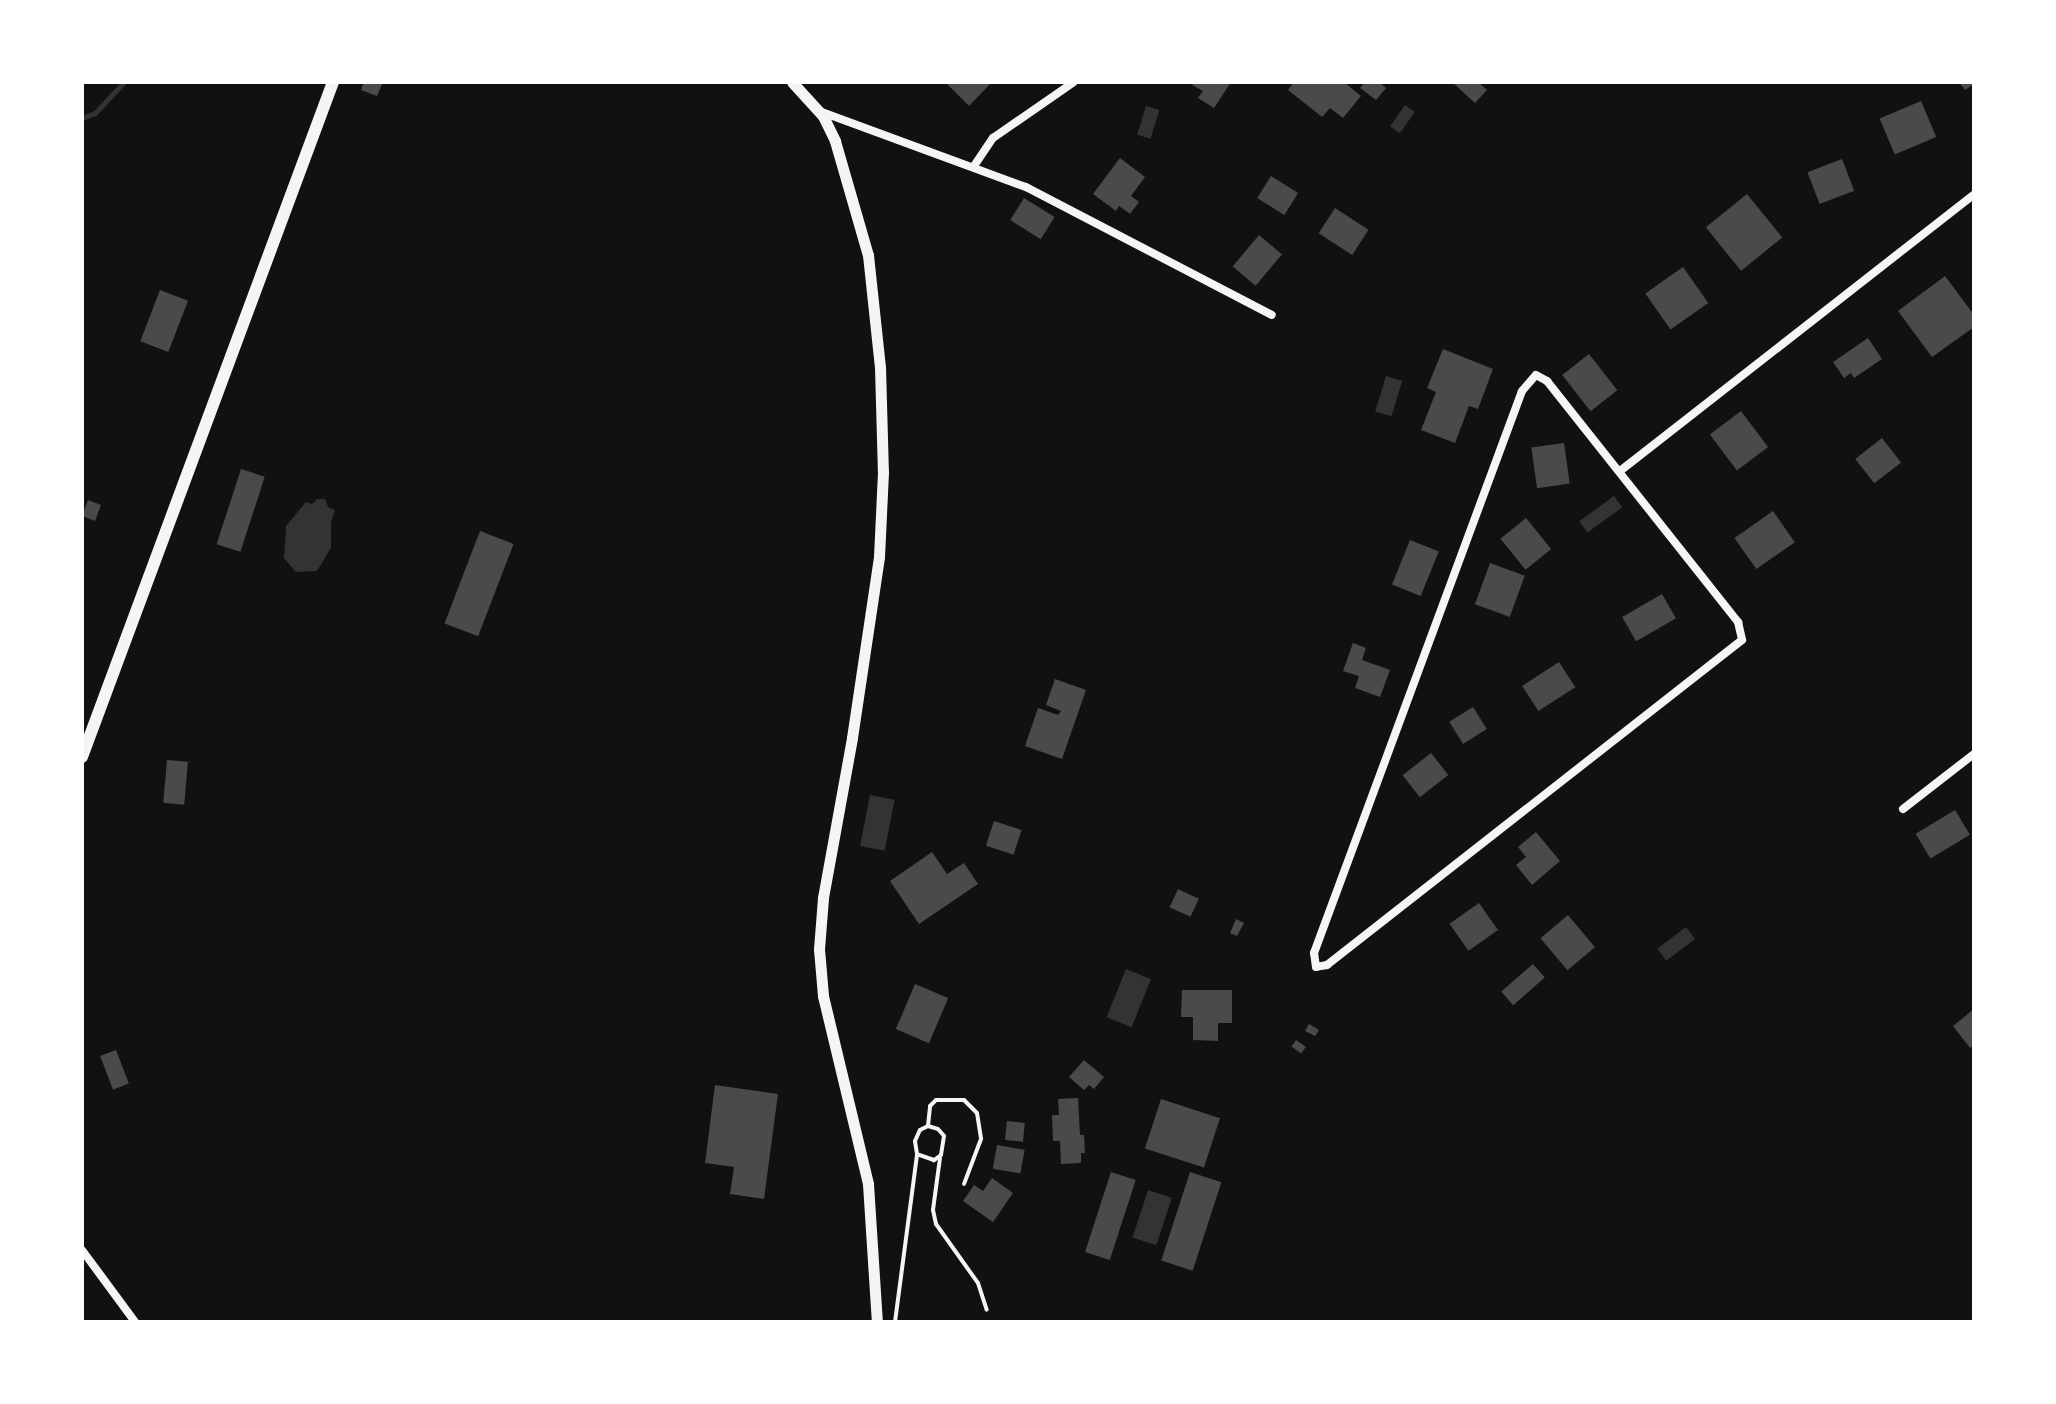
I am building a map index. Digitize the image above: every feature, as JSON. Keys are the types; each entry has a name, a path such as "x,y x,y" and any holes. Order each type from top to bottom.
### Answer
{"main road":[{"path":"82,757 333,82"}],"street":[{"path":"792,82 818,110 835,141 868,255 882,392 879,557 852,738 823,898 819,949 823,996 868,1184 877,1322"},
{"path":"974,166 993,138 1074,82"},
{"path":"818,110 1026,187 1272,315"},
{"path":"1620,471 1974,194"},
{"path":"1536,375 1545,379 1620,471 1738,622 1743,634 1741,643 1327,965 1316,967 1314,953 1530,379 1536,375"},
{"path":"1903,809 1974,754"},
{"path":"82,1250 135,1322"}],"lane":[{"path":"928,1126 930,1106 936,1100 964,1100 977,1113 981,1139 964,1184"},
{"path":"895,1322 917,1154 915,1141 920,1130 928,1126 938,1129 944,1136 933,1210 936,1224 978,1283 987,1310"},
{"path":"917,1154 934,1160 941,1155"}],"shaded area":[{"path":"1405,105 1415,112 1400,133 1390,126"},
{"path":"1146,106 1159,110 1151,139 1137,135"},
{"path":"1386,376 1402,381 1391,416 1375,411"},
{"path":"1614,496 1622,507 1587,533 1579,521"},
{"path":"317,499 325,499 328,507 335,510 331,522 331,548 317,571 296,572 284,558 286,526 306,502 312,504"},
{"path":"870,795 895,800 885,851 860,846"},
{"path":"1686,927 1695,939 1666,961 1657,949"},
{"path":"1126,969 1151,979 1132,1027 1107,1017"},
{"path":"1148,1190 1172,1198 1156,1245 1133,1238"}],"building":[{"path":"364,82 383,82 377,96 361,90"},
{"path":"945,82 992,82 969,106"},
{"path":"1194,82 1231,82 1214,108 1198,98 1203,91 1192,85"},
{"path":"1294,82 1344,82 1361,96 1343,118 1330,108 1322,117 1288,90"},
{"path":"1365,82 1379,82 1386,88 1376,100 1360,88"},
{"path":"1452,82 1478,82 1487,90 1475,103"},
{"path":"1959,82 1974,82 1974,84 1965,90"},
{"path":"1921,101 1936,137 1895,154 1880,119"},
{"path":"1120,158 1145,177 1131,196 1139,202 1130,214 1119,206 1116,211 1093,194"},
{"path":"1842,159 1854,191 1820,204 1807,172"},
{"path":"1271,176 1298,193 1284,215 1257,198"},
{"path":"1747,194 1782,238 1741,271 1706,227"},
{"path":"1024,198 1055,217 1041,239 1010,220"},
{"path":"1335,208 1369,230 1352,255 1319,233"},
{"path":"1259,235 1282,254 1256,286 1233,266"},
{"path":"1683,267 1708,303 1671,329 1645,293"},
{"path":"1945,276 1974,315 1974,327 1932,357 1898,311"},
{"path":"160,290 188,301 168,352 140,341"},
{"path":"1868,338 1882,359 1854,378 1851,373 1844,378 1833,362"},
{"path":"1443,349 1493,369 1478,409 1469,406 1455,443 1421,430 1436,392 1427,388"},
{"path":"1589,354 1617,390 1591,411 1562,375"},
{"path":"1741,411 1768,447 1737,470 1710,434"},
{"path":"1882,438 1901,462 1874,483 1855,459"},
{"path":"1564,443 1570,484 1537,488 1531,448"},
{"path":"241,469 265,477 240,552 217,544"},
{"path":"88,500 101,505 95,521 82,516"},
{"path":"1773,511 1795,542 1756,569 1734,538"},
{"path":"1526,518 1551,549 1526,570 1500,539"},
{"path":"480,531 514,544 478,636 445,623"},
{"path":"1410,540 1439,552 1421,596 1392,585"},
{"path":"1490,563 1525,576 1510,617 1475,604"},
{"path":"1662,594 1676,618 1636,641 1622,617"},
{"path":"1353,643 1366,648 1362,660 1390,670 1380,697 1355,688 1359,676 1343,671"},
{"path":"1559,662 1575,687 1538,711 1522,686"},
{"path":"1055,679 1086,690 1062,759 1025,746 1038,708 1058,715 1061,711 1046,705"},
{"path":"1473,707 1487,729 1463,744 1449,722"},
{"path":"1431,753 1448,775 1420,797 1403,775"},
{"path":"167,760 188,762 184,805 163,803"},
{"path":"1955,810 1970,835 1931,859 1916,834"},
{"path":"994,821 1022,830 1014,855 986,846"},
{"path":"1536,832 1560,861 1532,885 1516,865 1526,857 1518,847"},
{"path":"932,852 947,874 964,863 978,884 919,924 890,881"},
{"path":"1178,889 1199,899 1190,917 1170,907"},
{"path":"1479,903 1498,930 1468,951 1450,924"},
{"path":"1568,915 1595,947 1567,970 1540,938"},
{"path":"1236,919 1244,923 1237,936 1230,933"},
{"path":"1533,964 1545,978 1513,1005 1501,992"},
{"path":"915,984 948,998 929,1043 896,1029"},
{"path":"1182,990 1232,990 1232,1023 1218,1023 1218,1041 1193,1040 1193,1017 1181,1017"},
{"path":"1974,1009 1974,1045 1970,1048 1953,1026"},
{"path":"1309,1024 1319,1030 1315,1036 1305,1031"},
{"path":"1296,1040 1306,1047 1301,1053 1291,1047"},
{"path":"116,1050 129,1084 113,1090 100,1056"},
{"path":"1084,1060 1104,1077 1094,1089 1089,1085 1084,1090 1069,1077"},
{"path":"715,1085 778,1094 764,1199 730,1194 734,1167 705,1163"},
{"path":"1078,1098 1080,1135 1084,1135 1085,1153 1081,1153 1081,1163 1061,1164 1060,1141 1053,1141 1052,1115 1059,1115 1058,1099"},
{"path":"1161,1099 1220,1118 1204,1168 1145,1148"},
{"path":"1007,1121 1025,1123 1023,1142 1005,1140"},
{"path":"997,1145 1025,1150 1020,1173 993,1169"},
{"path":"1111,1172 1136,1180 1110,1260 1085,1252"},
{"path":"1190,1172 1221,1182 1193,1271 1161,1260"},
{"path":"992,1178 1013,1193 993,1222 963,1201 974,1185 983,1191"}],"waterway":[{"path":"82,118 95,113 124,82"}]}
